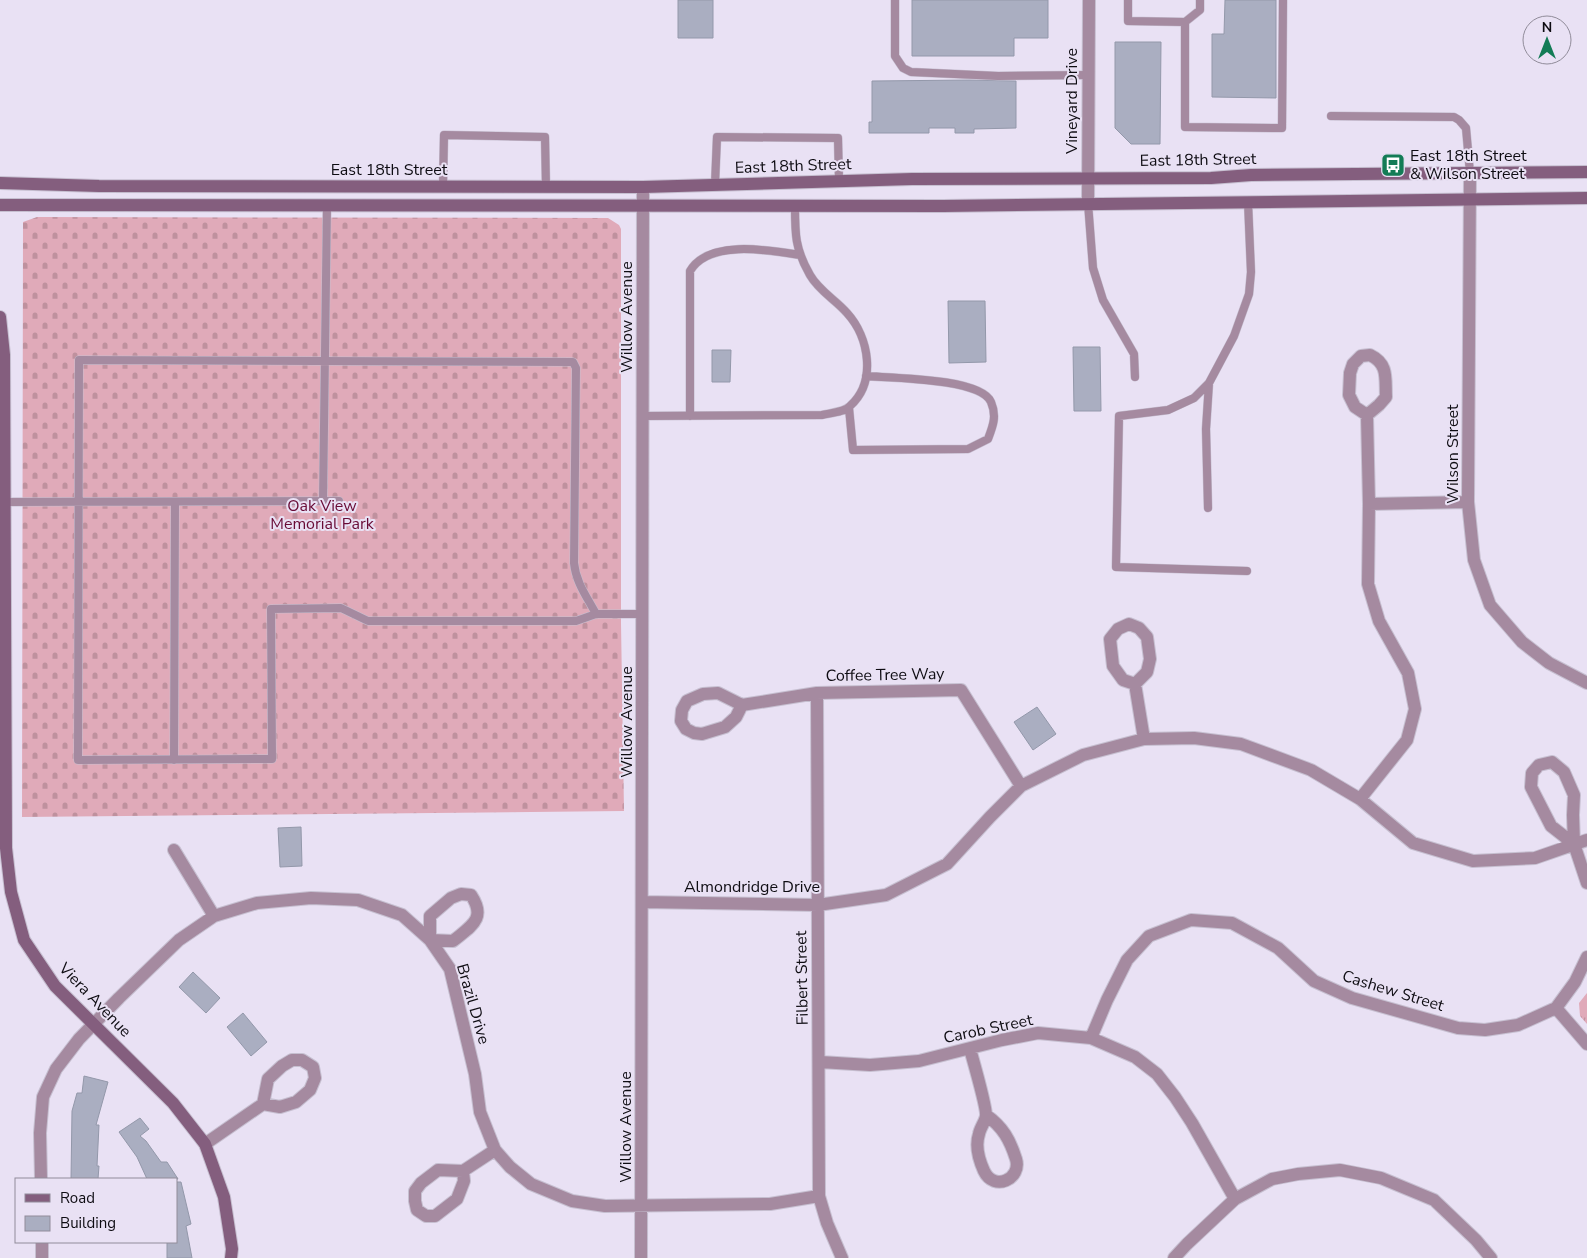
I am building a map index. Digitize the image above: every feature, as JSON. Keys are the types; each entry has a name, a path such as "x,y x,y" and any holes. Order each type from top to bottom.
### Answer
{"main road":[{"name":"East 18th Street","path":"0,183 100,186 644,187 839,181 1587,172"},
{"path":"0,205 943,206 1587,198"},
{"name":"Viera Avenue","path":"0,317 4,355 6,848 11,892 24,940 55,986 173,1103 205,1144 224,1197 232,1249 231,1258"}],"street":[{"name":"Vineyard Drive","path":"1088,203 1089,0"},
{"name":"Wilson Street","path":"1470,173 1468,502 1474,560 1490,605 1522,642 1549,664 1587,683"},
{"name":"Willow Avenue","path":"642,1258 644,187"},
{"path":"1360,799 1407,740 1415,709 1408,673 1379,620 1368,584 1367,415"},
{"path":"1369,504 1468,502"},
{"path":"1129,624 1139,628 1147,637 1150,659 1146,672 1135,684 1123,680 1114,666 1110,639 1118,629 1129,624"},
{"path":"1135,684 1144,739"},
{"name":"Coffee Tree Way","path":"817,693 961,690 1022,786"},
{"path":"742,705 736,717 725,727 702,734 686,729 681,721 682,710 687,701 703,694 718,693 742,705 817,693"},
{"name":"Filbert Street","path":"817,693 820,1062 819,1196 827,1223 842,1258"},
{"name":"Almondridge Drive","path":"642,902 818,905 886,895 947,864 990,817 1022,786 1083,755 1144,739 1194,738 1241,744 1311,770 1360,799 1413,844 1473,862 1535,858 1587,840"},
{"path":"1574,844 1551,826 1531,787 1532,773 1539,765 1552,762 1564,772 1574,795 1572,815 1574,844 1587,883"},
{"path":"174,850 214,916"},
{"name":"Brazil Drive","path":"41,1178 40,1133 42,1097 56,1069 79,1039 179,940 214,916 266,902 311,898 358,900 402,915 430,940 450,969 475,1074 480,1112 495,1150 510,1167 531,1184 572,1201 605,1206 770,1204 819,1196"},
{"name":"Cashew Street","path":"1091,1038 1127,960 1149,936 1191,920 1232,923 1278,948 1314,981 1352,998 1458,1028 1485,1030 1518,1025 1556,1008 1575,982 1587,957"},
{"path":"1556,1008 1587,1044"},
{"name":"Carob Street","path":"820,1062 870,1064 919,1061 1038,1033 1091,1038 1135,1057 1157,1074 1192,1123 1235,1199"},
{"path":"970,1049 986,1115 977,1142 978,1152 984,1172 991,1180 1004,1182 1011,1178 1016,1171 1017,1161 1007,1135 999,1125 986,1115"},
{"path":"205,1144 263,1104"},
{"path":"463,1171 495,1150"},
{"path":"1174,1258 1235,1199 1272,1179 1298,1174 1340,1170 1381,1178 1434,1200 1476,1240 1491,1258"},
{"path":"42,1243 42,1258"}],"lane":[{"path":"894,0 895,56 903,68 911,72 998,76 1088,75"},
{"path":"1128,0 1128,21 1185,22 1200,10 1200,0"},
{"path":"1185,22 1185,127 1282,128 1283,0"},
{"path":"1331,116 1454,117 1466,128 1470,173"},
{"path":"443,186 444,135 545,136 546,187"},
{"path":"715,184 717,138 838,138 839,181"},
{"path":"1247,572 1116,567 1119,416 1168,410 1194,398 1209,383 1234,336 1249,294 1251,272 1248,202"},
{"path":"1088,203 1093,268 1104,300 1134,354 1135,377"},
{"path":"323,501 327,205"},
{"path":"795,206 795,236 800,255 811,277 825,293 848,313 862,335 868,362 863,389 850,408 853,450 968,449 988,439 994,421 991,401 982,391 957,383 866,376"},
{"path":"690,416 690,271 694,264 702,258 723,251 743,248 800,255"},
{"path":"596,614 579,584 574,569 576,368 573,362 79,360 78,760 272,759 271,609 341,608 368,621 576,621 596,614 644,614"},
{"path":"1208,508 1206,429 1209,383"},
{"path":"644,416 822,415 850,408"},
{"path":"5,502 339,501"},
{"path":"174,760 175,502"}],"green space":[{"name":"Oak View Memorial Park","path":"37,217 608,218 619,225 621,229 621,623 624,811 22,817 23,222"},
{"path":"1587,993 1587,1024 1580,1016 1579,1003"}],"building":[{"path":"678,0 713,0 713,38 678,38"},
{"path":"912,0 1048,0 1048,38 1014,38 1014,56 912,56"},
{"path":"1225,0 1276,0 1276,98 1212,97 1212,34 1224,34"},
{"path":"1115,42 1161,42 1160,144 1131,144 1115,128"},
{"path":"872,81 1016,81 1016,128 974,129 974,133 955,133 955,128 929,128 929,133 869,133 869,122 872,122"},
{"path":"948,301 985,301 986,362 949,363"},
{"path":"1073,347 1100,347 1101,411 1074,411"},
{"path":"712,350 731,350 730,382 712,382"},
{"path":"1037,707 1056,734 1033,750 1014,722"},
{"path":"301,827 302,866 280,867 278,828"},
{"path":"193,972 220,998 206,1013 179,987"},
{"path":"243,1013 267,1042 251,1056 227,1027"},
{"path":"84,1076 108,1082 96,1125 99,1125 98,1178 71,1178 72,1111 77,1093 82,1093"},
{"path":"140,1118 149,1129 140,1136 146,1141 161,1162 167,1162 177,1178 147,1178 137,1157 119,1132"},
{"path":"178,1182 181,1182 191,1224 186,1226 192,1258 167,1258 167,1243 178,1243"}],"place":[{"name":"East 18th Street & Wilson Street","path":"1393,165"}]}
